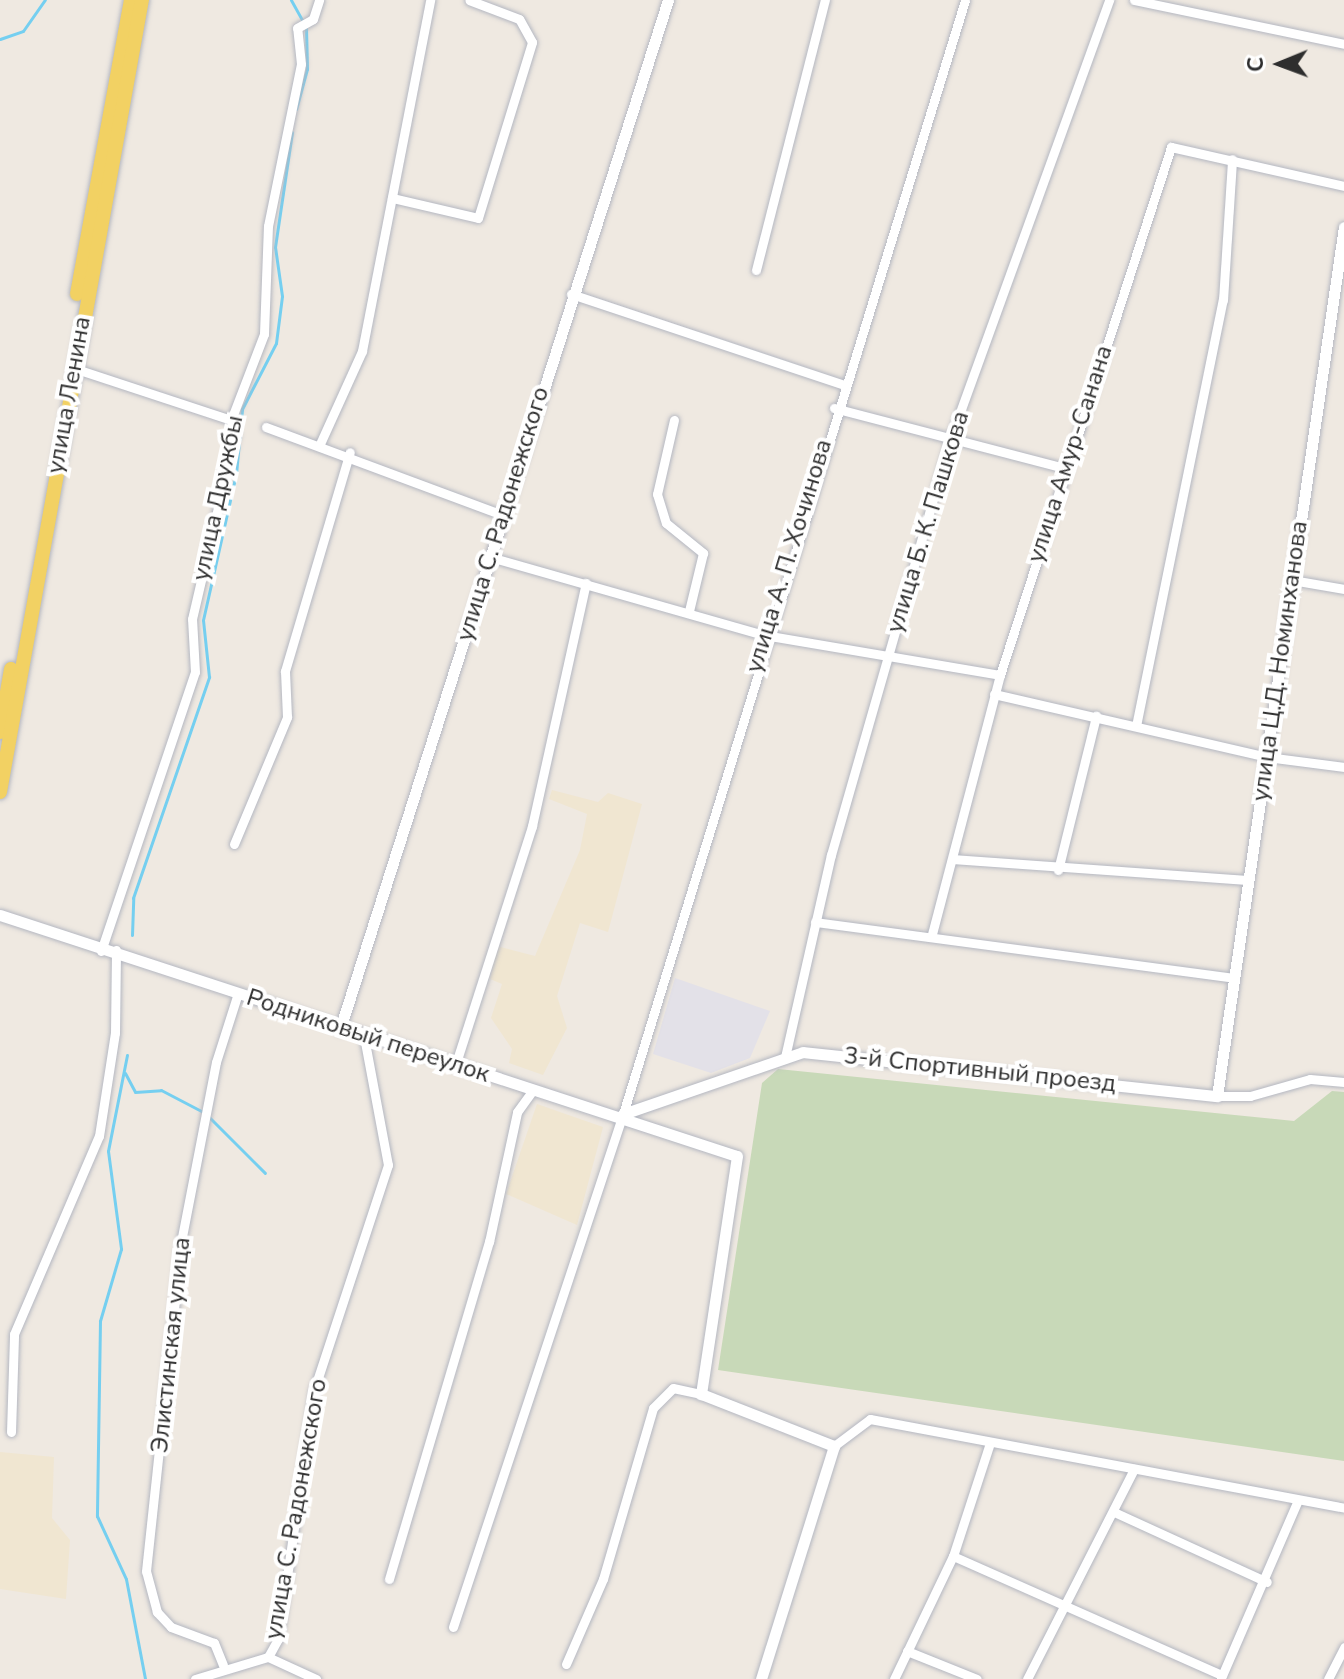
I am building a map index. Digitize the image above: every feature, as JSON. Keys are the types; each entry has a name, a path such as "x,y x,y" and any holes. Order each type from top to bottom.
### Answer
{"main road":[{"name":"улица Ленина","path":"0,732 131,0"},
{"name":"улица Ленина","path":"0,792 73,368 142,0"}],"street":[{"name":"улица Дружбы","path":"101,951 195,672 192,619 235,434 231,420 264,334 268,226 301,64 300,27 310,21 319,0"},
{"path":"319,446 362,351 430,0"},
{"path":"392,198 478,218 532,42 519,19 469,0"},
{"name":"улица С. Радонежского","path":"340,1029 571,294 668,0"},
{"path":"756,270 825,0"},
{"name":"улица А. П. Хочинова","path":"453,1627 623,1114 764,635 965,0"},
{"name":"улица Б. К. Пашкова","path":"785,1057 815,922 951,437 1109,0"},
{"path":"1134,0 1344,44"},
{"name":"улица Амур-Санана","path":"932,934 994,694 1171,147 1344,186"},
{"path":"1136,726 1223,300 1232,159"},
{"name":"улица Ц.Д. Номинханова","path":"1217,1096 1246,880 1267,757 1344,227"},
{"path":"571,294 842,384"},
{"path":"73,368 231,420"},
{"path":"834,408 1065,468"},
{"path":"674,420 657,494 666,523 703,553 689,611"},
{"path":"266,427 319,446 350,452 503,515"},
{"path":"234,844 287,717 285,671 350,452"},
{"path":"490,557 689,611 764,635 1000,675"},
{"path":"1292,580 1344,589"},
{"path":"455,1066 532,826 586,583"},
{"path":"994,694 1267,757 1344,767"},
{"path":"1058,870 1096,716"},
{"path":"953,859 1058,870 1246,880"},
{"name":"Родниковый переулок","path":"0,915 101,951 116,950 364,1037 533,1090 623,1114 737,1156 701,1394"},
{"path":"815,922 932,934 1233,978"},
{"path":"11,1432 14,1334 99,1136 115,1033 116,950"},
{"name":"Элистинская улица","path":"223,1665 214,1643 171,1627 157,1612 146,1571 181,1242 216,1062 238,993"},
{"name":"улица С. Радонежского","path":"268,1657 278,1639 314,1390 388,1165 364,1037"},
{"name":"3-й Спортивный проезд","path":"623,1114 803,1052 1217,1096 1250,1096 1310,1079 1344,1082"},
{"path":"389,1579 489,1242 517,1112 533,1090"},
{"path":"566,1664 603,1579 653,1408 673,1388 701,1394 834,1446"},
{"path":"761,1679 834,1446 870,1419 1297,1502 1344,1508"},
{"path":"894,1679 953,1556 990,1443"},
{"path":"1027,1679 1067,1606 1134,1469"},
{"path":"953,1556 1221,1677 1267,1582 1297,1502"},
{"path":"1114,1512 1267,1582"},
{"path":"1328,1679 1344,1647"},
{"path":"907,1651 977,1679"},
{"path":"195,1679 223,1665 268,1657 316,1679"}],"shaded area":[{"path":"552,790 598,802 608,793 642,804 608,932 580,923 557,996 567,1028 543,1075 509,1063 512,1049 491,1018 502,984 490,979 497,946 535,956 580,850 587,814 549,799"},
{"path":"675,978 770,1011 750,1058 711,1073 653,1054"},
{"path":"537,1104 603,1127 577,1225 506,1194"},
{"path":"0,1452 54,1457 52,1518 70,1540 66,1599 0,1589"}],"green space":[{"path":"778,1069 1294,1121 1332,1091 1344,1092 1344,1461 718,1370 762,1083"}],"waterway":[{"path":"0,39 23,31 45,0"},
{"path":"291,0 302,20"},
{"path":"296,109 307,69 306,27"},
{"path":"132,935 133,898 209,677 203,620 236,474 242,409 276,343 282,296 275,247 292,132"},
{"path":"127,1055 108,1151 121,1249 100,1321 97,1516 126,1579 145,1679"},
{"path":"125,1073 135,1092 161,1090 203,1112"},
{"path":"209,1117 265,1173"}]}
